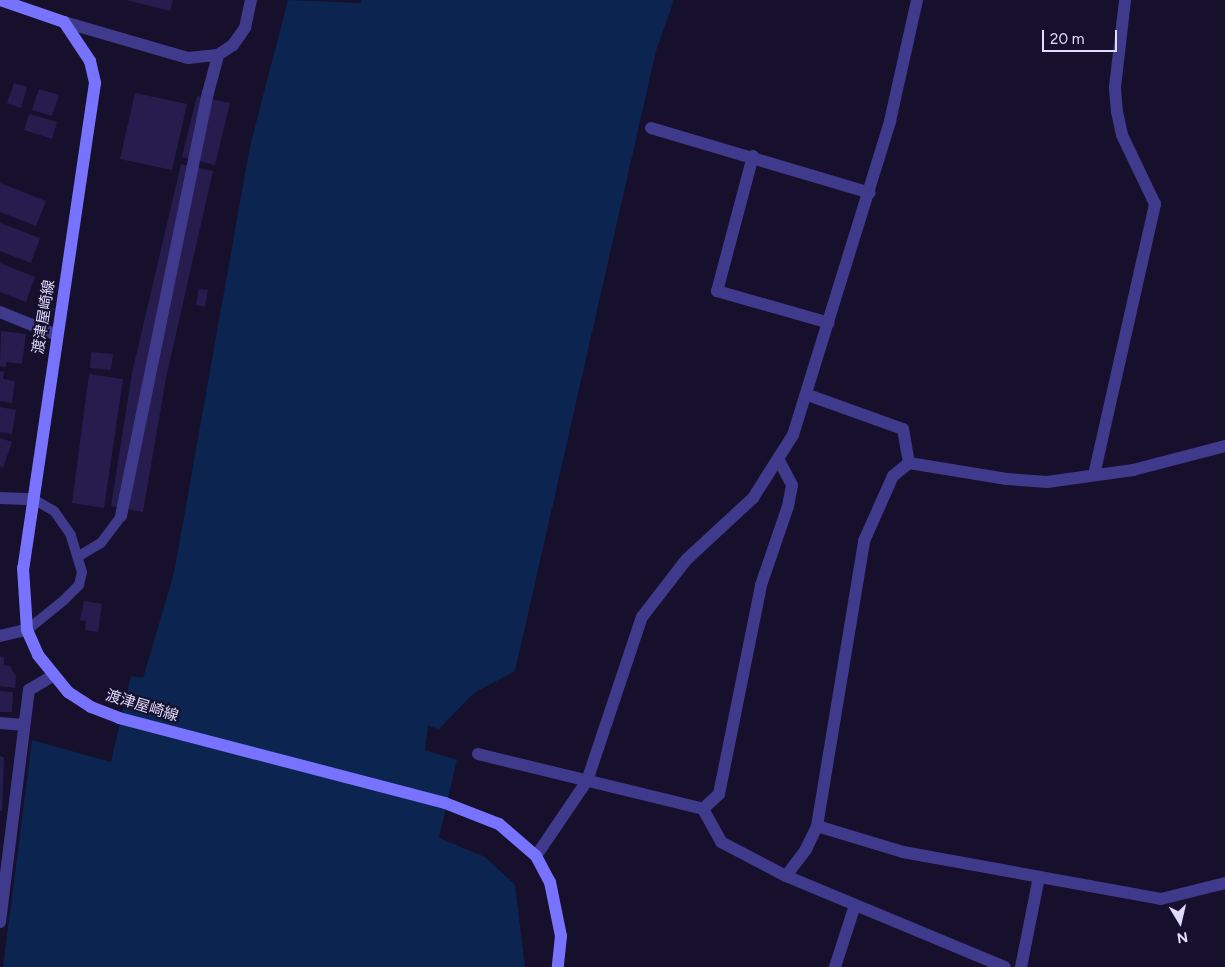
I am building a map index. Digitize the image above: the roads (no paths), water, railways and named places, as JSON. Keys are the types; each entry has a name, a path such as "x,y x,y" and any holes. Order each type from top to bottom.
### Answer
{"main road":[{"path":"0,0 64,22"},
{"name":"渡津屋崎線","path":"64,22 90,61 95,83 23,568 27,630 52,676 91,707 118,718 445,803 499,824 536,856 558,909 561,936 558,967"}],"street":[{"path":"64,22 188,58 218,54 233,45 245,28 251,0"},
{"path":"536,856 587,781 642,617 680,566 753,498 780,462 808,395 870,193 917,0"},
{"path":"1094,475 1155,204 1122,136 1117,112 1115,87 1125,0"},
{"path":"121,516 208,93 218,54"},
{"path":"652,128 753,156 870,193"},
{"path":"753,156 717,291 829,323"},
{"path":"0,312 58,335"},
{"path":"808,395 903,429 908,463"},
{"path":"786,876 817,826 864,541 874,512 893,476 908,463 1048,482 1133,470 1225,446"},
{"path":"703,809 719,794 761,585 788,506 792,485 780,462"},
{"path":"0,498 33,499"},
{"path":"0,636 27,630"},
{"path":"0,922 29,690 52,676"},
{"path":"0,723 24,725"},
{"path":"478,754 703,809 720,842 786,876 1005,967"},
{"path":"817,826 904,852 1161,899 1225,883"},
{"path":"1021,967 1039,878"},
{"path":"835,967 855,905"}],"lane":[{"path":"27,630 79,585 82,572 79,556 54,511 33,499"},
{"path":"79,556 101,543 121,516"}],"water":[{"path":"288,0 360,3 361,0 674,0 656,51 515,671 474,693 439,729 428,726 425,750 457,760 439,838 485,857 515,885 525,967 3,967 32,740 111,762 131,676 143,678 174,573 250,146"}]}
